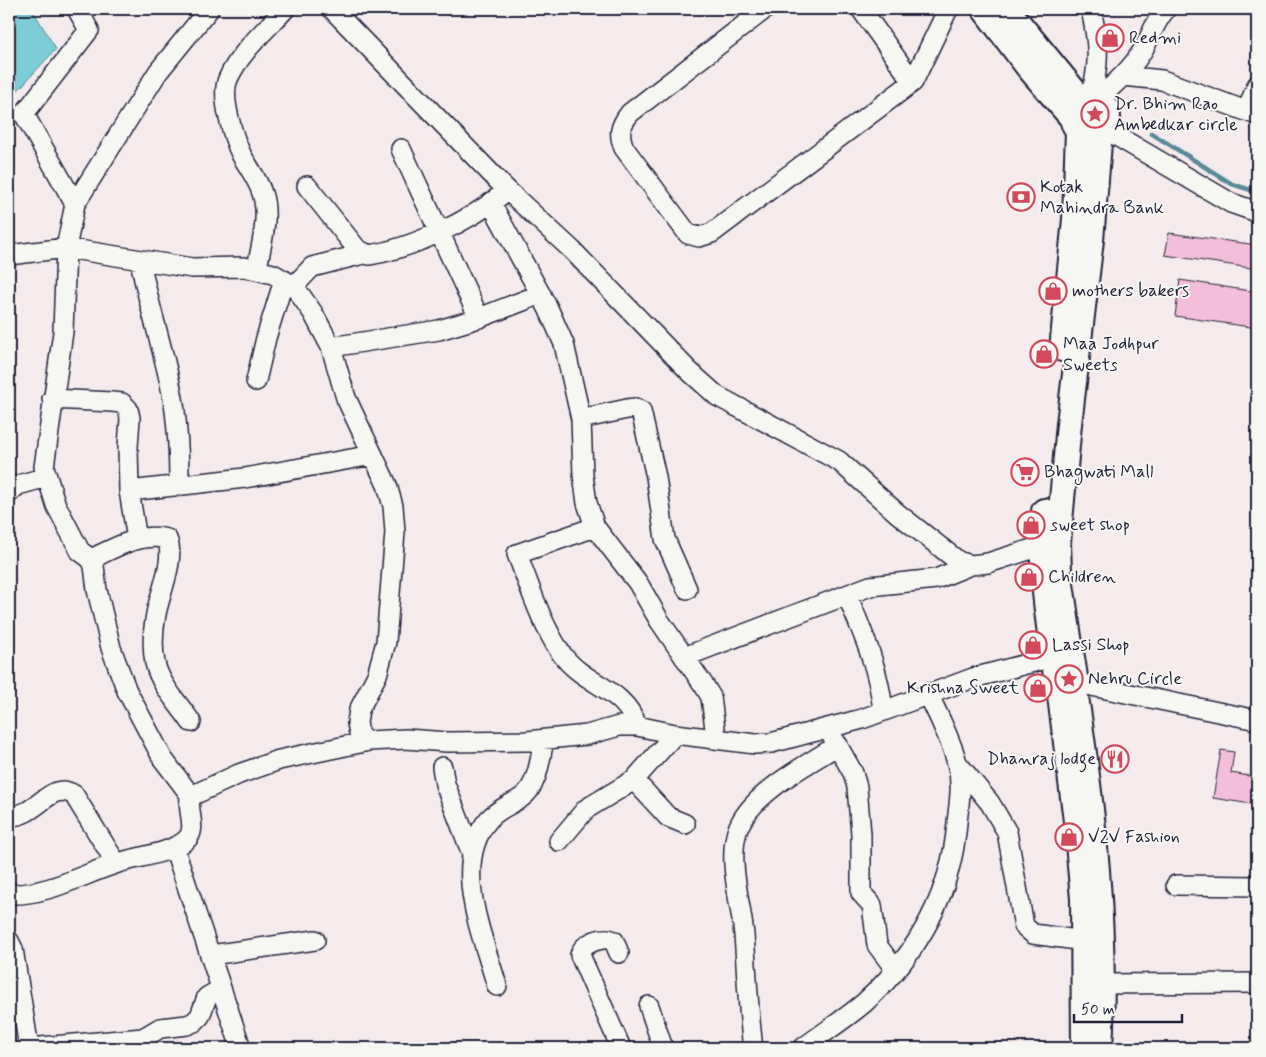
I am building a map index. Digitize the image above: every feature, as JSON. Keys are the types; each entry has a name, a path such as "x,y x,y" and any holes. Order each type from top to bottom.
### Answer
{"main road":[{"path":"984,9 1028,66 1089,114"},
{"path":"1007,9 1089,114 1092,240 1070,344 1041,546 1042,575 1088,782 1099,888 1102,984 1100,1048"},
{"path":"1070,344 1058,543 1084,941 1084,1048"}],"street":[{"path":"75,204 24,114 89,30 77,9"},
{"path":"191,796 163,759 127,691 111,648 91,559 80,551 56,505 44,467 52,399 63,332 66,248 75,204 158,72 209,9"},
{"path":"257,268 264,231 265,210 262,194 233,134 226,97 226,81 235,66 285,9"},
{"path":"332,9 507,190 572,250 689,371 717,396 839,461 897,513 958,561 968,566 936,579 870,586 684,657"},
{"path":"765,9 630,114 622,125 619,136 624,148 688,234 700,237 712,233 913,82 948,9"},
{"path":"861,9 913,82"},
{"path":"1089,114 1099,54 1091,9"},
{"path":"1089,114 1140,55 1157,19 1166,9"},
{"path":"1123,76 1162,80 1252,113 1257,85"},
{"path":"1089,114 1231,203 1257,212"},
{"path":"401,149 479,318"},
{"path":"307,186 335,224 363,254"},
{"path":"256,381 266,338 289,283 312,267 363,254 370,256 380,254 438,232 491,203 507,190"},
{"path":"491,203 541,294 564,344 581,419 583,475 587,503 595,527 638,583 711,697 716,737"},
{"path":"9,255 66,248 192,268 257,268 289,283 313,313 331,347 346,398 388,485 393,506 395,532 386,642 377,675 359,710 357,723 361,743"},
{"path":"140,260 147,298 174,402 179,439 179,485"},
{"path":"331,347 440,330 479,318 541,294"},
{"path":"52,399 122,403 128,408 130,418 128,447 129,491 137,539"},
{"path":"581,419 627,408 635,408 641,411 656,477 665,539 687,589"},
{"path":"129,491 245,478 372,455"},
{"path":"9,493 18,485 47,477"},
{"path":"595,527 517,554 537,606 561,653 592,682 623,700 632,712 637,726"},
{"path":"91,559 137,539 158,537 167,539 170,546 170,560 156,613 153,640 156,665 164,683 191,722"},
{"path":"958,561 971,565 988,563 1041,546"},
{"path":"847,594 875,664 880,684 883,711"},
{"path":"9,894 30,893 174,847 187,839 190,834 191,816 188,806 191,796 239,774 279,760 361,743 406,739 447,742 544,740 587,735 619,726 637,726 675,734 716,737 755,744 771,743 828,729 1008,667 1257,720"},
{"path":"803,1048 863,1004 895,969 933,918 946,887 955,849 961,799 957,763 928,693"},
{"path":"828,729 853,773 857,787 861,834 862,893 872,905 878,945 895,969"},
{"path":"560,841 586,809 634,780 675,734"},
{"path":"497,986 474,903 471,887 472,854 475,841 489,819 528,793 535,778 544,740"},
{"path":"753,1048 747,1000 744,933 736,875 737,831 742,820 760,800 789,776 838,745"},
{"path":"957,763 990,803 1007,832 1024,926 1033,934 1084,941"},
{"path":"442,767 445,784 472,854"},
{"path":"634,780 668,817 686,824"},
{"path":"9,816 30,811 57,790 66,789 74,794 116,864"},
{"path":"174,847 241,1048"},
{"path":"1176,885 1257,886"},
{"path":"619,953 614,941 605,939 586,946 580,955 621,1048"},
{"path":"211,955 315,940"},
{"path":"9,941 13,949 29,1048 145,1043 160,1028 194,1022 200,1016 207,997 222,991"},
{"path":"1102,984 1257,983"},
{"path":"649,1006 663,1048"}],"water":[{"path":"9,9 32,9 56,49 9,100"}],"building":[{"path":"1169,233 1257,245 1257,269 1165,255"},
{"path":"1180,280 1257,292 1257,328 1175,316"},
{"path":"1221,750 1234,752 1231,773 1255,777 1251,804 1213,798"}],"waterway":[{"path":"1151,133 1232,184 1257,192"}],"place":[{"name":"Redmi","path":"1110,38"},
{"name":"Dr. Bhim Rao Ambedkar circle","path":"1095,114"},
{"name":"Kotak Mahindra Bank","path":"1021,197"},
{"name":"mothers bakers","path":"1053,291"},
{"name":"Maa Jodhpur Sweets","path":"1044,354"},
{"name":"Bhagwati Mall","path":"1025,472"},
{"name":"sweet shop","path":"1031,525"},
{"name":"Children","path":"1029,577"},
{"name":"Lassi Shop","path":"1033,645"},
{"name":"Nehru Circle","path":"1069,679"},
{"name":"Krishna Sweet","path":"1038,688"},
{"name":"Dhanraj lodge","path":"1115,759"},
{"name":"V2V Fashion","path":"1069,837"}]}
